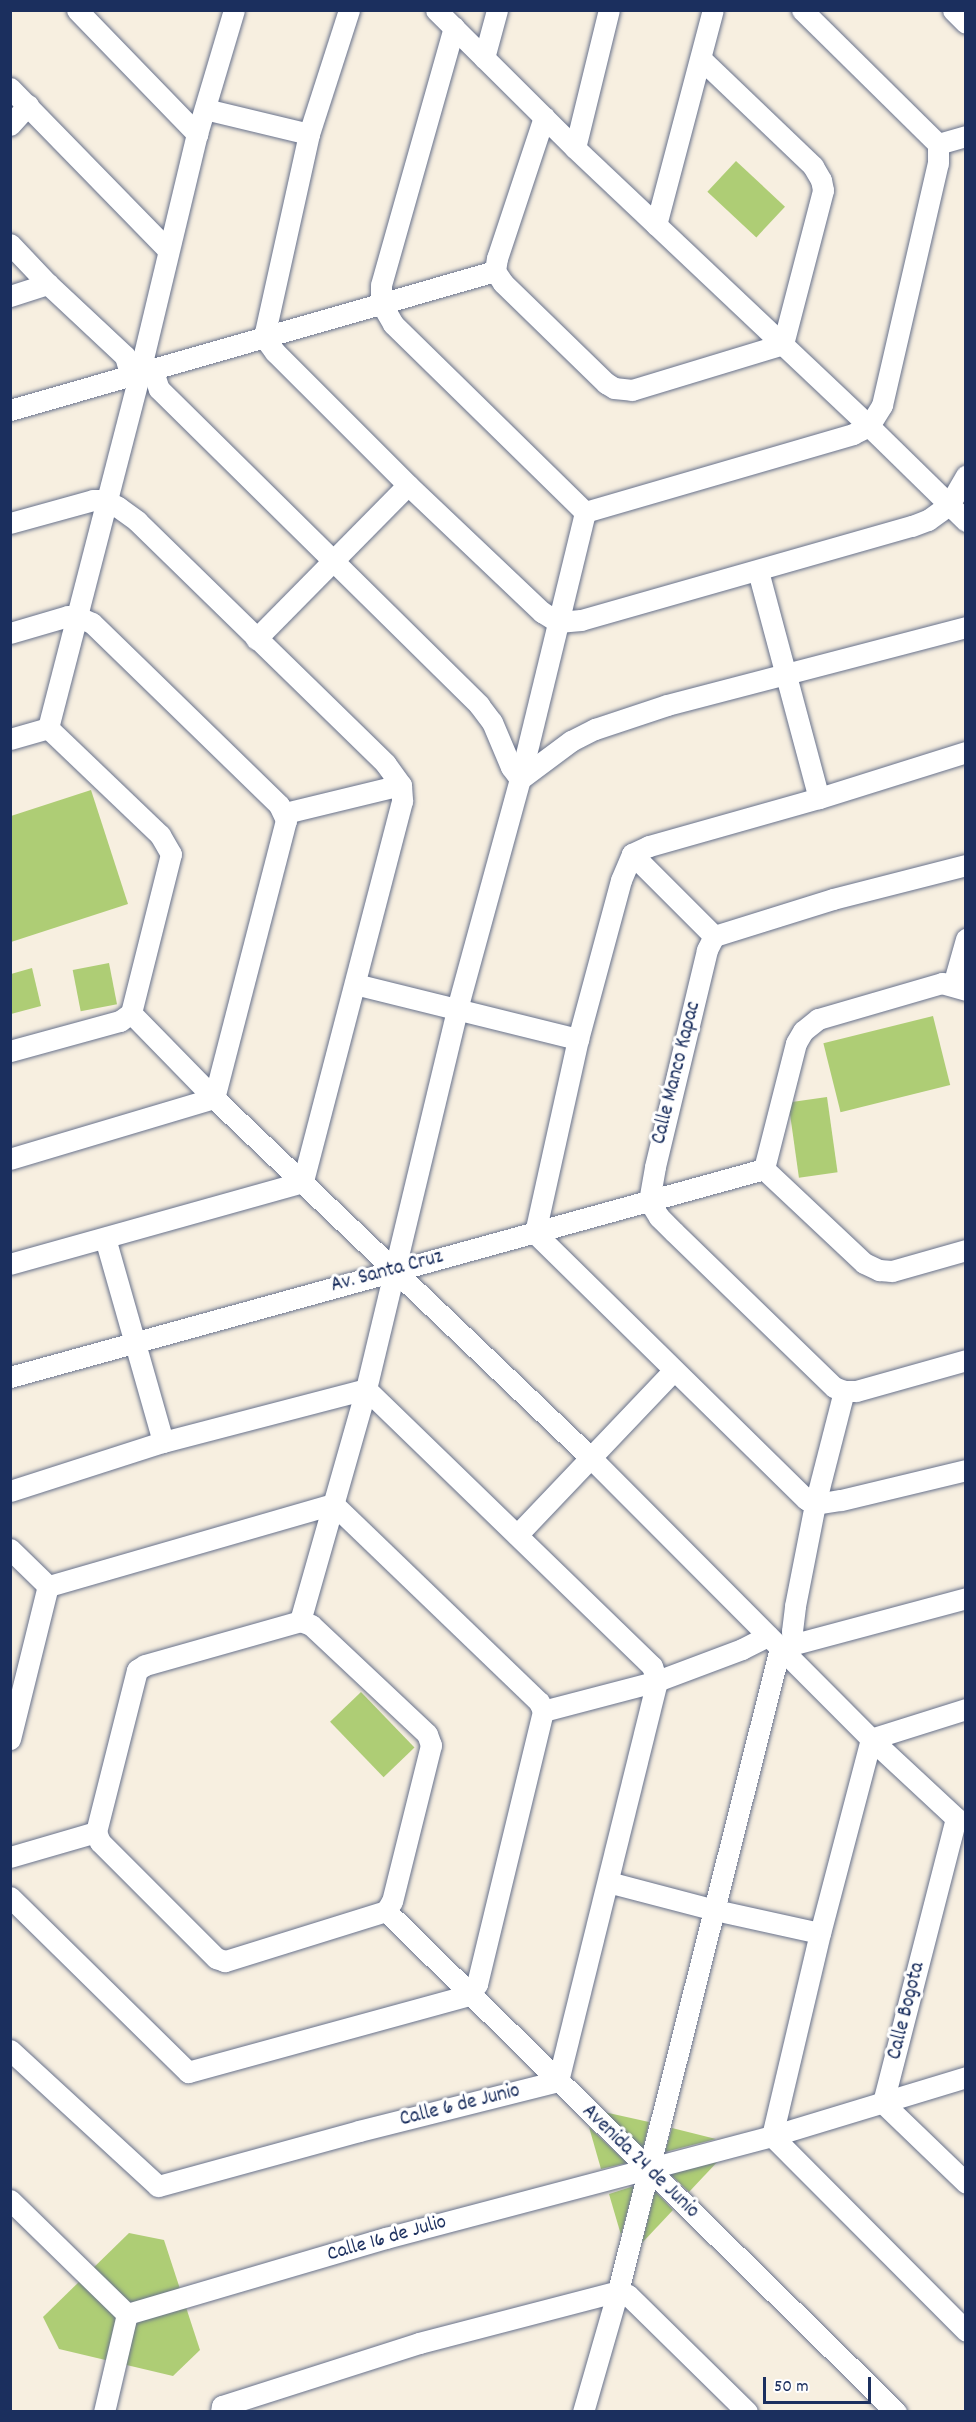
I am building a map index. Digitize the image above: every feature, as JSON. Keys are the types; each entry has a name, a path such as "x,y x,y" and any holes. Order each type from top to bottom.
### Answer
{"street":[{"path":"77,10 197,134"},
{"path":"349,10 309,134 264,337 275,352 408,485 542,612 558,622 581,620 912,526 928,520 950,505 966,475"},
{"path":"436,10 575,148 966,521"},
{"path":"484,58 496,10"},
{"path":"575,148 609,10"},
{"path":"656,225 713,10"},
{"path":"585,512 853,434 869,426 882,405 938,163 938,144 802,10"},
{"path":"953,10 966,23"},
{"path":"48,728 78,617 105,500 141,371 197,134 233,11"},
{"path":"454,27 381,285 381,303 393,324 585,512"},
{"path":"701,59 813,166 824,190 783,344"},
{"path":"10,88 168,250"},
{"path":"10,125 28,105"},
{"path":"205,109 309,134"},
{"path":"544,117 497,258 495,271 503,283 614,388 632,390 783,344"},
{"path":"938,144 966,136"},
{"path":"10,244 48,284 159,388 479,705 492,722 511,767 520,779"},
{"path":"10,410 495,271"},
{"path":"10,296 48,284"},
{"path":"256,639 334,563 408,485"},
{"path":"10,523 93,500 105,500 137,521 385,764 401,785 402,801 303,1182"},
{"path":"300,1621 366,1389 457,1009 520,779 585,512"},
{"path":"758,571 819,798"},
{"path":"10,633 68,616 78,617 92,623 285,813 286,827 214,1098"},
{"path":"520,779 570,741 595,729 667,705 966,627"},
{"path":"10,739 48,728"},
{"path":"10,1051 120,1021 131,1013 171,854 160,835 48,728"},
{"path":"966,752 819,798 649,846 632,854 621,880 578,1039 535,1233 673,1371 806,1499 815,1504 841,1500 966,1470"},
{"path":"285,813 401,785"},
{"path":"632,854 714,936 833,898 966,865"},
{"name":"Calle Manco Kapac","path":"650,1201 657,1155 707,950 714,936"},
{"path":"966,939 959,987 942,983 818,1019 803,1031 796,1043 764,1169 864,1263 879,1270 892,1271 966,1250"},
{"path":"355,984 578,1039"},
{"path":"131,1013 214,1098 396,1269 780,1643 871,1739 961,1817"},
{"path":"10,1159 214,1098"},
{"name":"Av. Santa Cruz","path":"10,1377 764,1169"},
{"path":"10,1264 303,1182"},
{"path":"650,1201 659,1217 834,1387 844,1391 856,1391 966,1360"},
{"path":"105,1238 163,1442"},
{"path":"517,1535 673,1371"},
{"path":"10,1491 163,1442 366,1389"},
{"path":"366,1389 651,1666 657,1681 558,2081"},
{"path":"582,2410 618,2291 780,1643 795,1606 815,1504 844,1391"},
{"path":"48,1586 333,1504"},
{"path":"10,1897 188,2072 469,1995 477,1984 543,1711 539,1702 333,1504"},
{"path":"10,1549 48,1586"},
{"path":"10,1740 48,1586"},
{"path":"543,1711 657,1681 742,1649 780,1643 966,1598"},
{"path":"300,1621 311,1625 427,1734 431,1745 392,1901 386,1911 225,1961 216,1958 191,1934 100,1842 96,1832 137,1670 145,1665 300,1621"},
{"path":"871,1739 966,1709"},
{"path":"871,1739 820,1932 772,2136 966,2331"},
{"name":"Calle Bogota","path":"883,2103 961,1817"},
{"path":"10,1857 96,1832"},
{"path":"608,1882 715,1910 820,1932"},
{"name":"Avenida 24 de Junio","path":"386,1911 896,2412"},
{"name":"Calle 6 de Junio","path":"10,2050 158,2186 359,2131 558,2081"},
{"name":"Calle 16 de Julio","path":"127,2314 386,2238 772,2136 966,2077"},
{"path":"883,2103 966,2183"},
{"path":"10,2200 127,2314 104,2412"},
{"path":"221,2412 222,2406 418,2343 618,2291 628,2295 747,2412"}],"green space":[{"path":"736,161 785,207 756,237 707,192"},
{"path":"91,790 128,904 11,942 11,816"},
{"path":"109,963 117,1004 81,1011 73,970"},
{"path":"32,968 41,1006 11,1014 11,974"},
{"path":"933,1016 950,1085 841,1112 823,1043"},
{"path":"827,1097 838,1172 799,1178 788,1102"},
{"path":"361,1692 414,1747 384,1777 330,1722"},
{"path":"604,2112 649,2122 643,2149"},
{"path":"589,2127 627,2163 601,2169"},
{"path":"672,2128 716,2139 665,2152"},
{"path":"720,2159 689,2192 670,2174"},
{"path":"634,2186 621,2235 609,2194"},
{"path":"655,2191 673,2210 642,2243"},
{"path":"129,2233 164,2240 200,2350 173,2376 59,2349 43,2317"}]}
